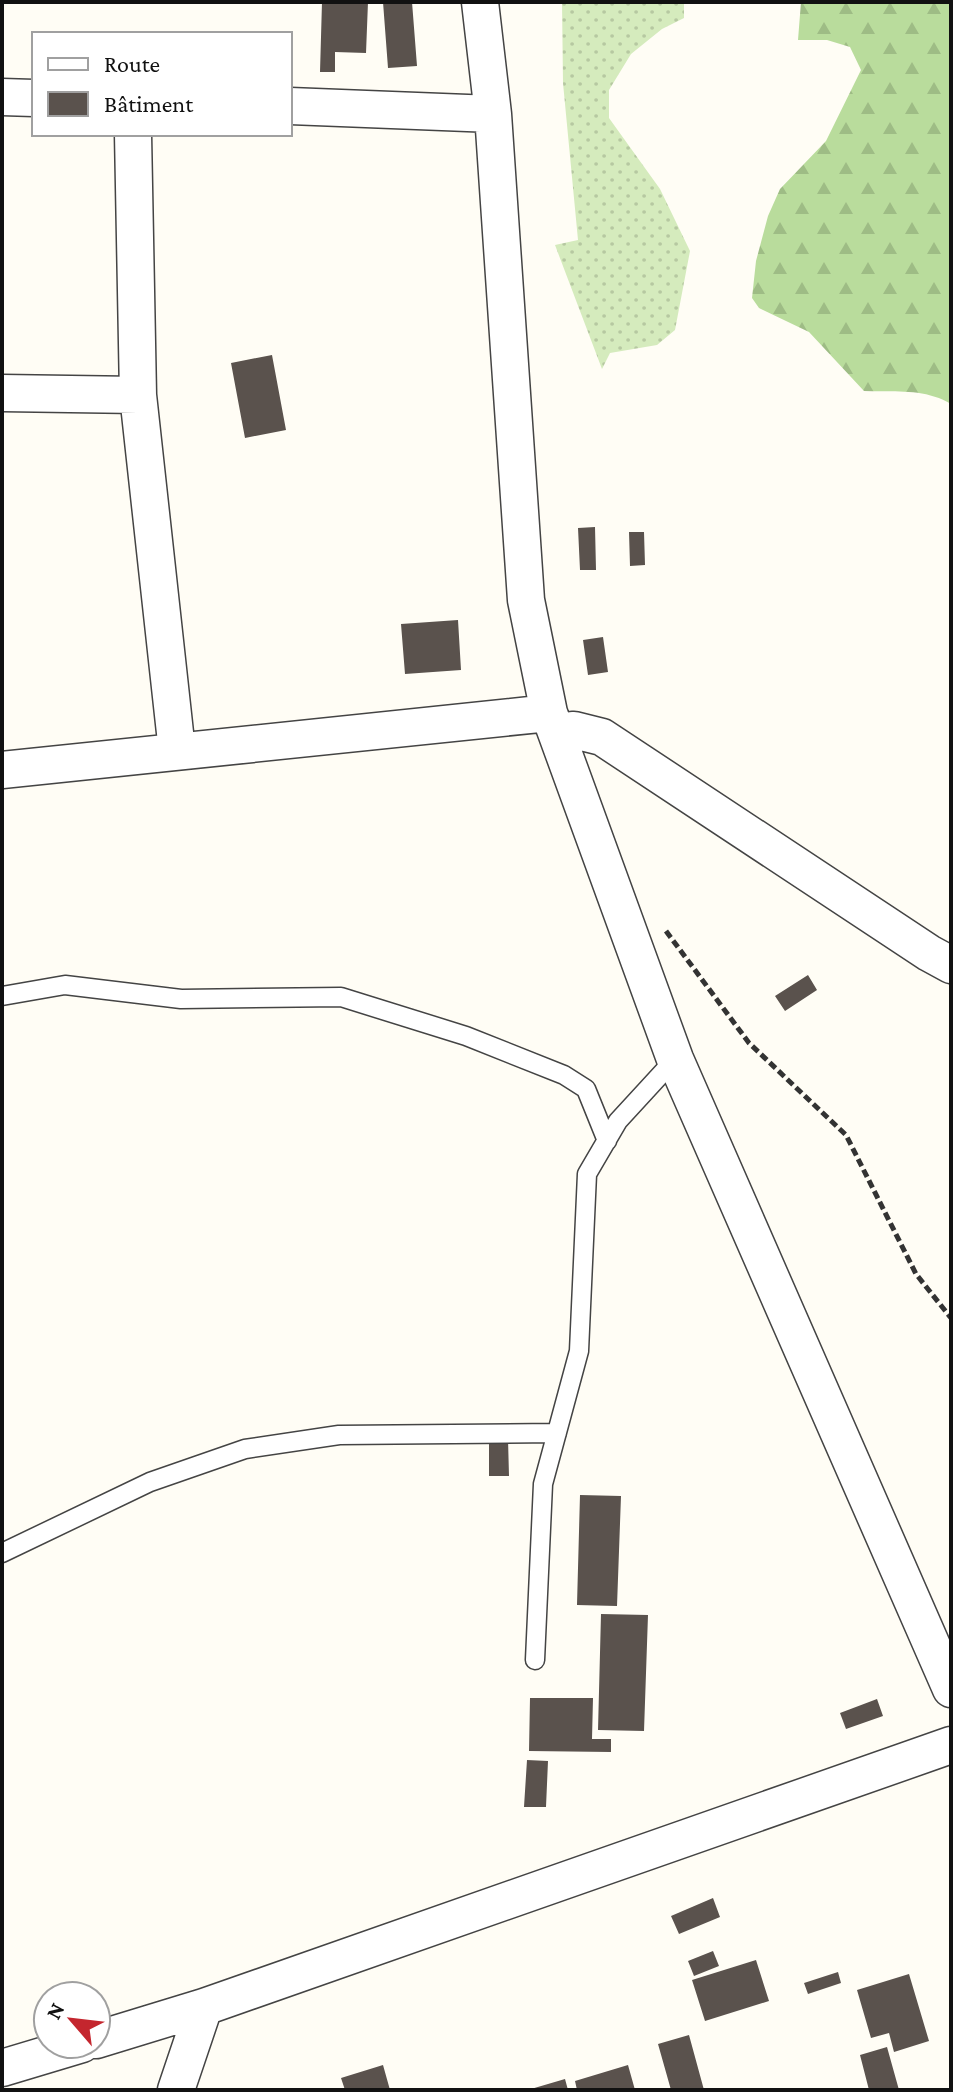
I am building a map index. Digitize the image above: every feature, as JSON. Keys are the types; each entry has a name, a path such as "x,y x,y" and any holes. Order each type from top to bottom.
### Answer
{"street":[{"path":"480,2 493,114 526,600 553,722 675,1059 951,1689"},
{"path":"2,97 32,98"},
{"path":"292,106 493,114"},
{"path":"133,136 138,395 177,751"},
{"path":"2,393 138,395"},
{"path":"2,770 177,751 553,722 602,737 951,965"},
{"path":"112,2035 204,2007 951,1745"},
{"path":"176,2090 204,2007"},
{"path":"2,2068 32,2059"}],"lane":[{"path":"2,996 65,985 181,999 341,997 466,1036 564,1075 586,1089 607,1141"},
{"path":"535,1660 543,1484 579,1351 587,1174 618,1121 675,1059"},
{"path":"2,1553 150,1482 245,1449 339,1435 557,1433"}],"path":[{"path":"664,928 749,1043 846,1135 916,1274 951,1318"}],"green space":[{"path":"562,2 684,2 684,18 662,29 631,54 609,90 609,118 660,189 690,251 675,330 657,345 610,353 602,369 555,245 578,240 563,83"},
{"path":"801,2 951,2 951,404 920,393 864,391 809,332 759,308 752,298 756,261 768,216 780,189 826,141 861,70 850,47 827,40 798,40"}],"building":[{"path":"322,2 368,2 366,53 335,52 335,72 320,72"},
{"path":"383,2 412,2 417,66 388,68"},
{"path":"272,355 286,430 245,438 231,363"},
{"path":"595,527 596,570 580,570 578,528"},
{"path":"629,532 644,532 645,565 630,566"},
{"path":"458,620 461,670 405,674 401,624"},
{"path":"603,637 608,672 588,675 583,640"},
{"path":"808,975 817,990 785,1011 775,996"},
{"path":"508,1439 509,1476 489,1476 489,1440"},
{"path":"580,1495 621,1496 617,1606 577,1605"},
{"path":"601,1614 648,1615 644,1731 598,1730"},
{"path":"530,1698 593,1698 592,1739 611,1739 611,1752 529,1751"},
{"path":"877,1699 883,1716 846,1729 840,1713"},
{"path":"527,1760 548,1761 546,1807 524,1807"},
{"path":"713,1898 720,1917 679,1934 671,1916"},
{"path":"713,1951 719,1966 694,1976 688,1961"},
{"path":"756,1960 769,2001 705,2021 692,1980"},
{"path":"838,1972 841,1983 808,1994 804,1983"},
{"path":"909,1974 929,2041 894,2052 889,2033 871,2038 857,1990"},
{"path":"689,2035 704,2090 671,2090 658,2044"},
{"path":"887,2047 899,2090 869,2090 860,2055"},
{"path":"383,2065 390,2090 345,2090 341,2078"},
{"path":"628,2065 635,2090 577,2090 575,2081"},
{"path":"565,2079 568,2090 531,2090 531,2089"}]}
